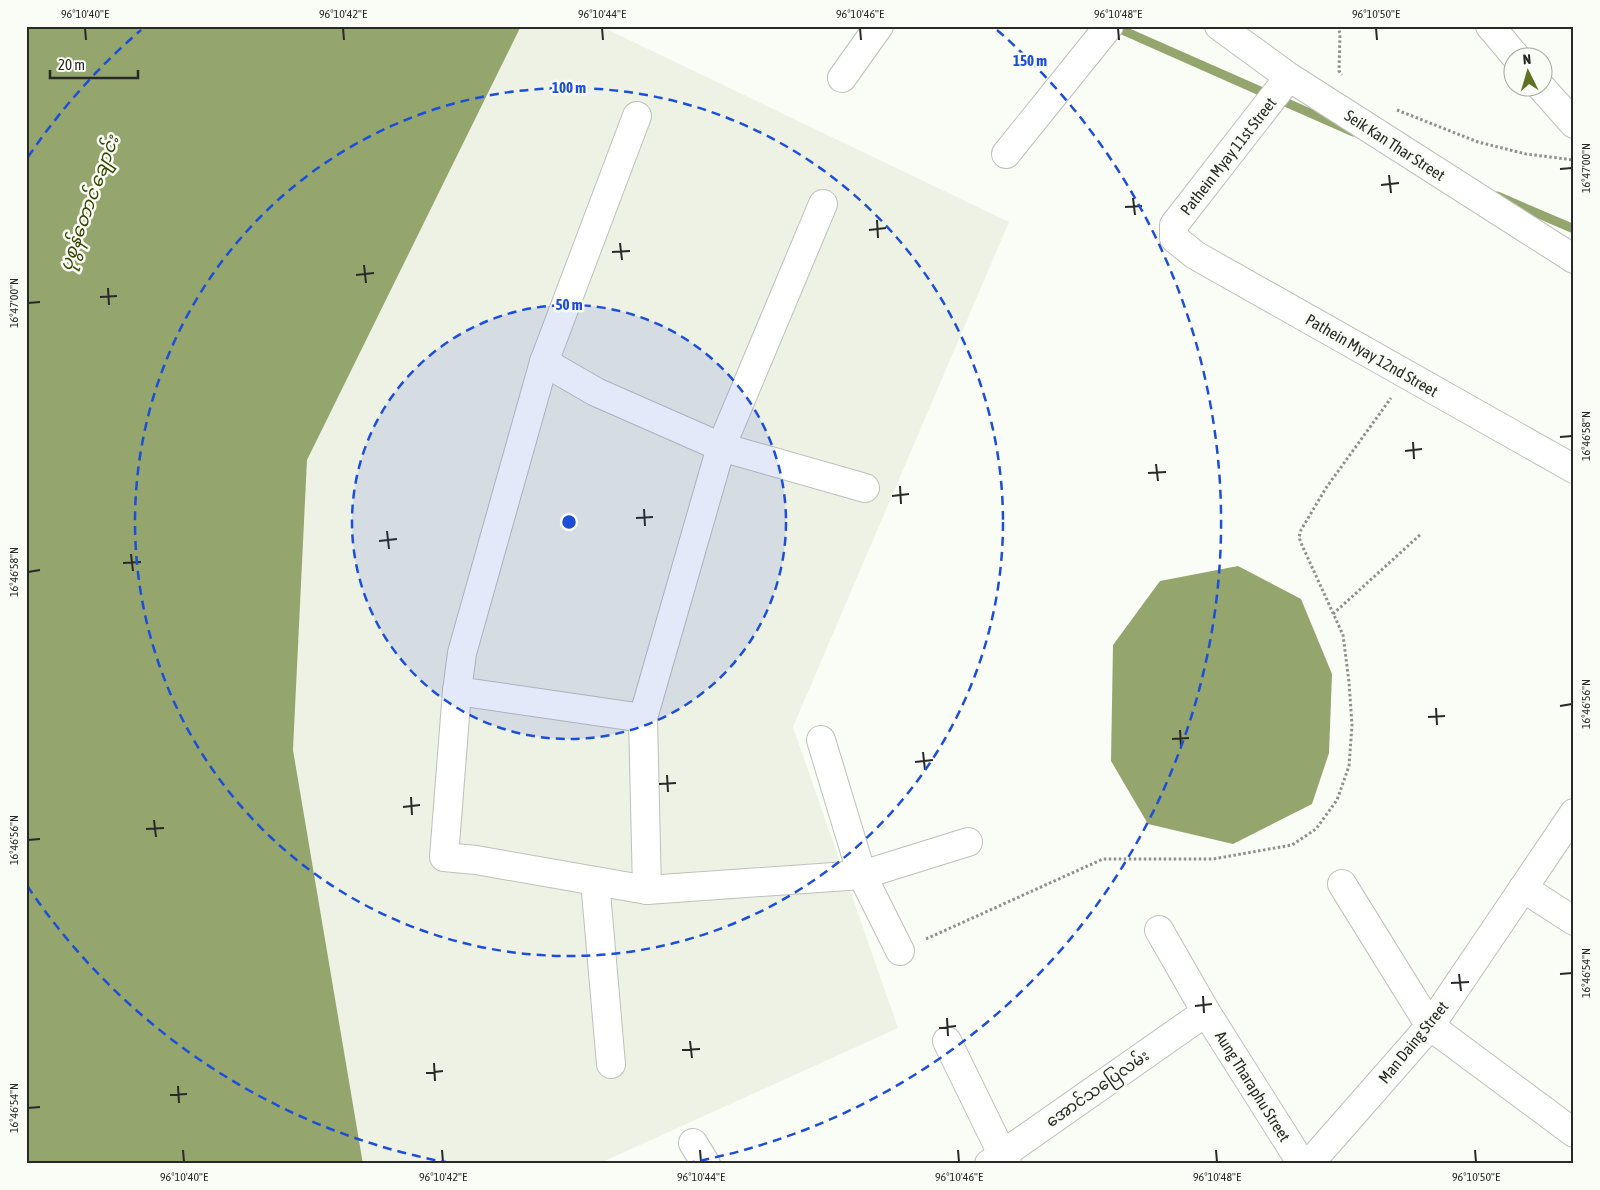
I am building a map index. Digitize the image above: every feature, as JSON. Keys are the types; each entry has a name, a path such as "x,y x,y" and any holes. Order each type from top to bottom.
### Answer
{"street":[{"path":"842,78 879,26"},
{"path":"1006,154 1109,26"},
{"name":"Seik Kan Thar Street","path":"1220,26 1289,77 1574,259"},
{"path":"1490,26 1509,48"},
{"name":"Pathein Myay 11st Street","path":"1174,238 1174,225 1289,77"},
{"path":"1551,98 1574,124"},
{"path":"637,116 544,362 462,653 444,857 476,860 647,890 862,875 968,842"},
{"path":"647,890 642,718 721,447 824,204"},
{"name":"Pathein Myay 12nd Street","path":"1174,238 1195,254 1574,469"},
{"path":"544,362 596,392 721,447 865,488"},
{"path":"458,691 642,718"},
{"path":"821,740 862,875 900,951"},
{"name":"Man Daing Street","path":"1309,1164 1430,1026 1574,813"},
{"path":"594,881 611,1064"},
{"path":"1342,884 1430,1026 1574,1133"},
{"path":"1522,888 1574,922"},
{"name":"Aung Tharaphu Street","path":"1159,930 1206,1012 1302,1164"},
{"name":"အောင်သပြေလမ်း","path":"999,1160 1206,1012"},
{"path":"947,1041 999,1160"}],"path":[{"path":"1337,26 1340,33 1339,71 1343,77"},
{"path":"1396,109 1478,142 1526,154 1574,160"},
{"path":"900,951 1103,859 1213,859 1292,845 1316,829 1337,800 1349,766 1351,733 1349,682 1343,635 1299,537 1301,530 1326,488 1408,375"},
{"path":"1333,614 1421,534"}],"shaded area":[{"path":"521,26 600,26 1009,222 793,727 898,1028 598,1164 363,1164 293,750 307,460"}],"water":[{"name":"ပုစွန်တောင် ချောင်း","path":"26,26 521,26 307,460 293,750 363,1164 26,1164"},
{"path":"1238,566 1301,599 1332,674 1329,753 1312,804 1233,844 1148,824 1111,761 1113,645 1160,581"}],"waterway":[{"path":"1113,26 1353,132"},
{"path":"1497,196 1574,229"}]}
